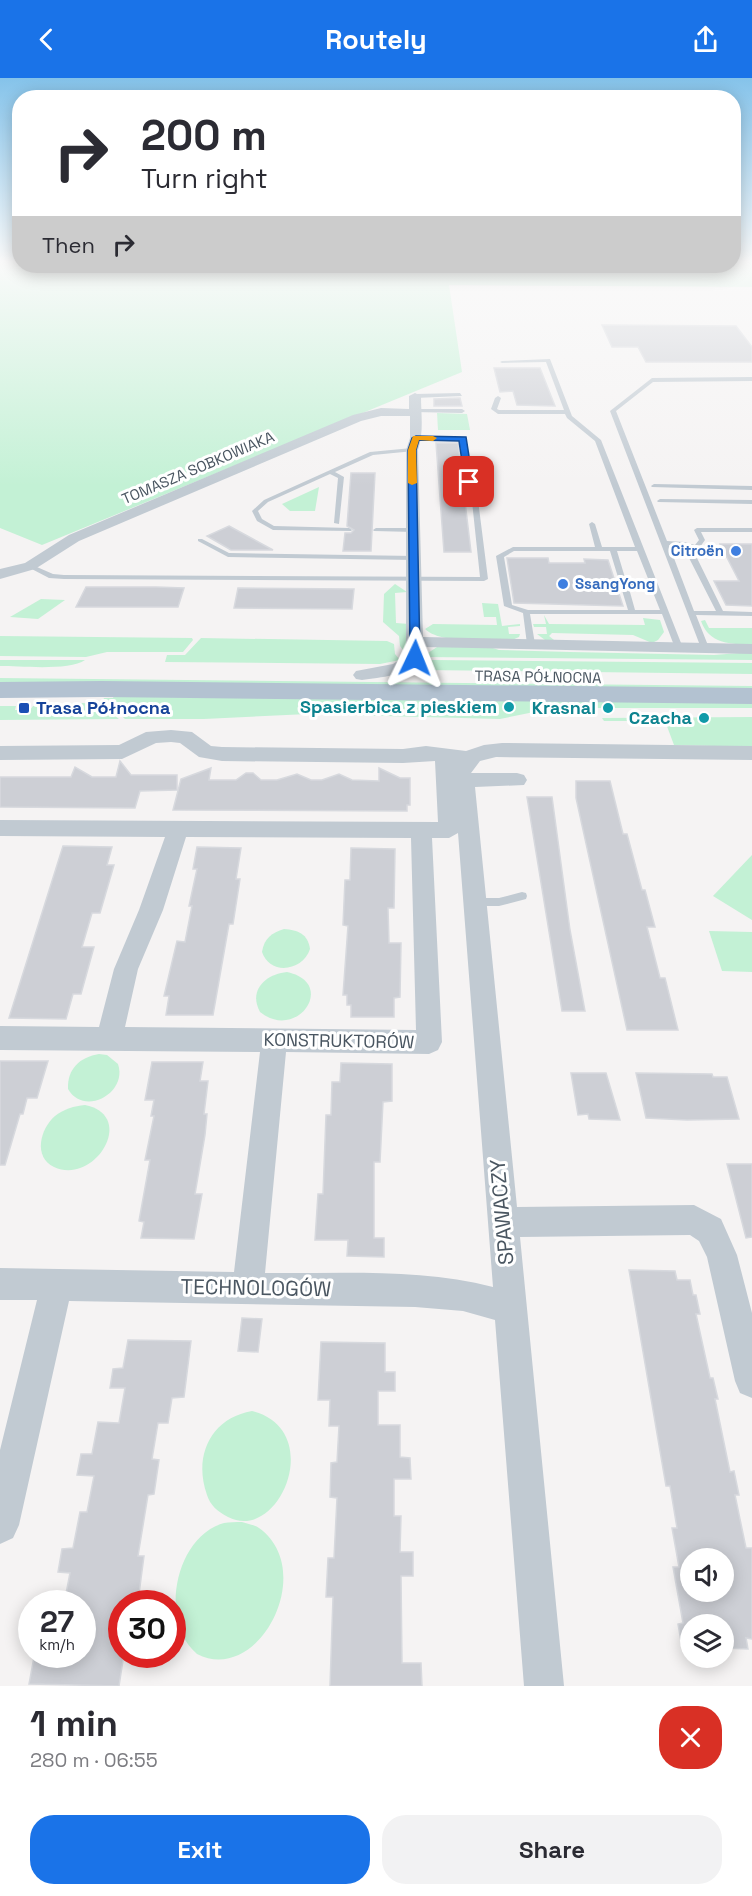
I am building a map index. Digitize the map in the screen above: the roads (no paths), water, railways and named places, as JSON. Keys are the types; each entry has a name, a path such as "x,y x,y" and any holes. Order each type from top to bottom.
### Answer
{"main road":[{"name":"TRASA PÓŁNOCNA","path":"0,672 752,680"},
{"name":"TRASA PÓŁNOCNA","path":"0,690 114,689 752,696"}],"street":[{"path":"362,675 398,668 416,650 415,396"},
{"name":"TOMASZA SOBKOWIAKA","path":"0,574 30,566 74,538 357,418 381,412 416,412"},
{"name":"TRASA PÓŁNOCNA","path":"416,650 531,644 752,649"},
{"path":"0,753 122,752 153,737 171,736 185,738 206,752 222,754 445,754 469,758 487,751 502,750 752,753"},
{"name":"SPAWACZY","path":"445,754 459,793 474,902 544,1686"},
{"path":"0,828 449,830 459,793 462,768 469,758"},
{"path":"459,793 517,780"},
{"path":"109,1039 126,969 151,910 178,829"},
{"name":"KONSTRUKTORÓW","path":"0,1038 429,1042 421,829"},
{"path":"248,1288 274,1040"},
{"path":"503,1222 694,1220 710,1230 722,1255 752,1382"},
{"name":"TECHNOLOGÓW","path":"0,1284 424,1291 463,1295 511,1308"},
{"path":"0,1525 57,1286"}],"lane":[{"path":"502,362 548,360 569,417 598,440 679,648"},
{"path":"705,648 613,411 651,380 752,379"},
{"path":"415,396 460,395"},
{"path":"498,398 494,409 498,412 567,412"},
{"path":"416,412 462,411"},
{"path":"349,530 273,528 264,525 255,516 259,506 266,501 330,472 372,453 414,444 463,439 469,482"},
{"path":"330,472 341,477 337,523"},
{"path":"654,486 752,488"},
{"path":"30,566 52,576 64,577 484,579 474,492"},
{"path":"660,501 752,502"},
{"path":"592,524 599,549"},
{"path":"376,530 414,530"},
{"path":"721,614 691,554 702,540 698,530 752,530"},
{"path":"200,540 228,555 414,558"},
{"path":"663,543 696,547"},
{"path":"639,549 513,549 500,556 508,606 527,612 664,612"},
{"path":"613,549 632,612"},
{"path":"623,583 652,583"},
{"path":"527,612 531,644"},
{"path":"691,614 752,614"},
{"path":"474,902 499,902 522,896"}],"place":[{"name":"Citroën","path":"736,551"},
{"name":"SsangYong","path":"563,584"},
{"name":"Spasierbica z pieskiem","path":"509,707"},
{"name":"Trasa Północna","path":"24,708"},
{"name":"Krasnal","path":"608,708"},
{"name":"Czacha","path":"704,718"}]}
